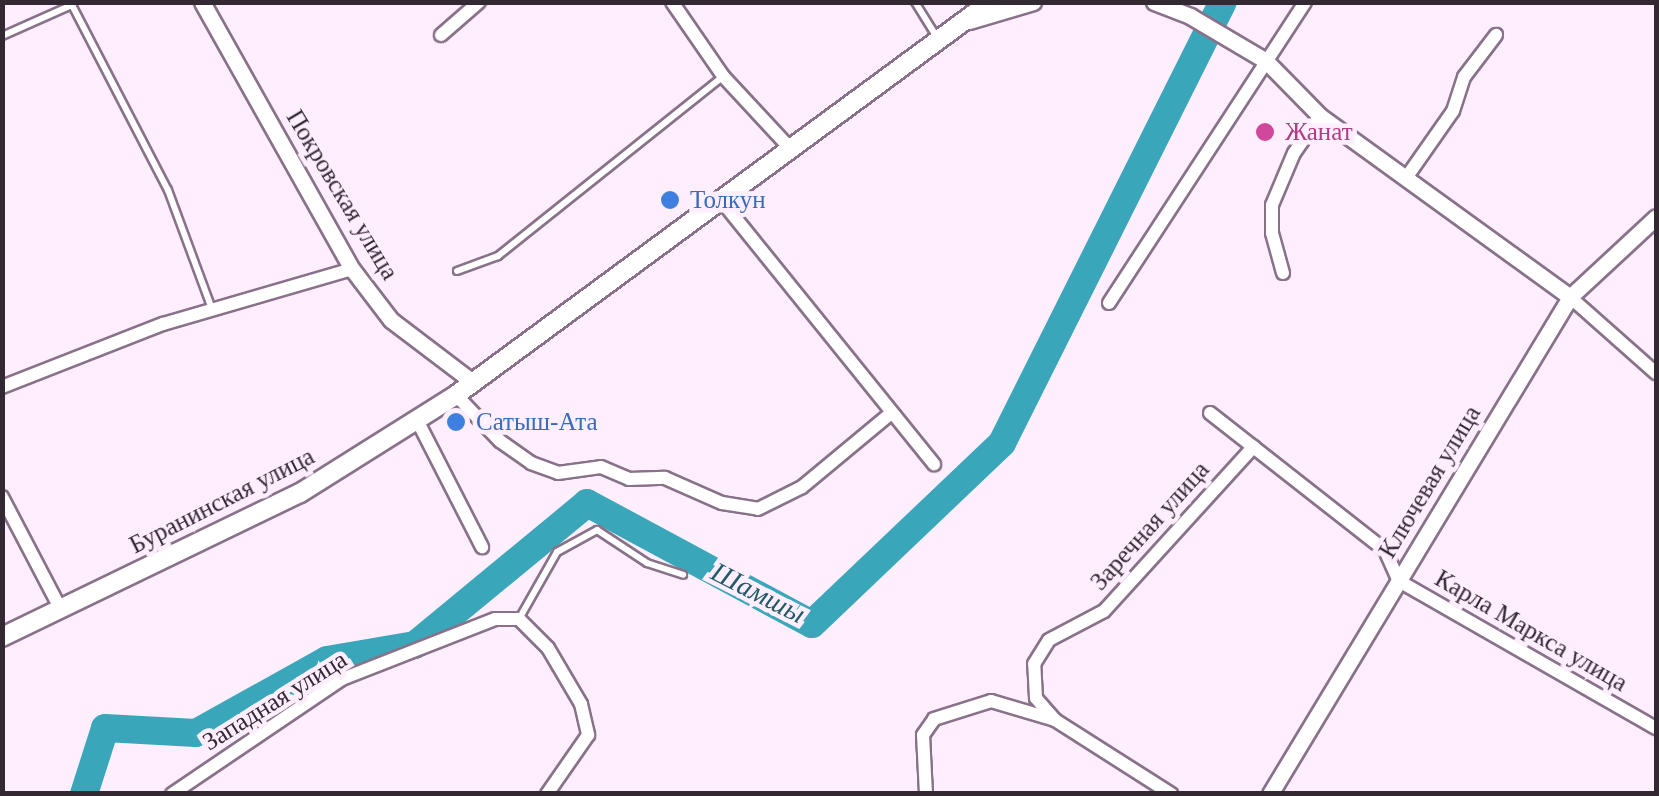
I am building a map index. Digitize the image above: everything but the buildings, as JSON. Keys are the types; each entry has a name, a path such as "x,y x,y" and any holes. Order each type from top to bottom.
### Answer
{"main road":[{"name":"Буранинская улица","path":"2,638 300,493 456,395 990,2"}],"street":[{"name":"Покровская улица","path":"202,2 352,269 391,320 474,383"},
{"path":"441,35 463,7 480,2"},
{"path":"672,2 723,76 788,147"},
{"path":"960,23 1033,2"},
{"path":"1154,2 1190,16 1266,61 1320,116 1570,297 1656,373"},
{"path":"1110,303 1305,2"},
{"path":"1406,178 1453,112 1464,77 1496,35"},
{"path":"1283,273 1272,233 1272,205 1294,152 1320,116"},
{"path":"720,199 934,464"},
{"name":"Ключевая улица","path":"1270,794 1570,297 1656,217"},
{"path":"2,387 163,324 352,269"},
{"path":"456,395 500,441 544,468 574,474 602,467 628,478 665,478 722,503 758,509 802,487 892,413"},
{"name":"Карла Маркса улица","path":"1210,412 1385,550 1400,581 1656,728"},
{"path":"417,420 482,546"},
{"name":"Заречная улица","path":"1054,720 1036,698 1034,664 1049,640 1104,611 1253,447"},
{"path":"2,496 61,610"},
{"path":"519,618 548,648 565,676 581,704 588,734 546,794"},
{"name":"Западная улица","path":"172,794 342,680 494,619 519,618"},
{"path":"926,794 923,735 934,719 991,701 1054,720 1172,794"}],"lane":[{"path":"915,2 938,39"},
{"path":"2,36 72,4 168,190 212,310"},
{"path":"457,271 498,256 723,76"},
{"path":"519,618 557,552 596,530 647,562 683,576"}],"waterway":[{"name":"Шамшы","path":"84,794 105,728 196,733 327,660 415,645 587,503 812,624 1002,443 1223,2"}],"place":[{"name":"Жанат","path":"1265,132"},
{"name":"Толкун","path":"670,200"},
{"name":"Сатыш-Ата","path":"456,422"}]}
